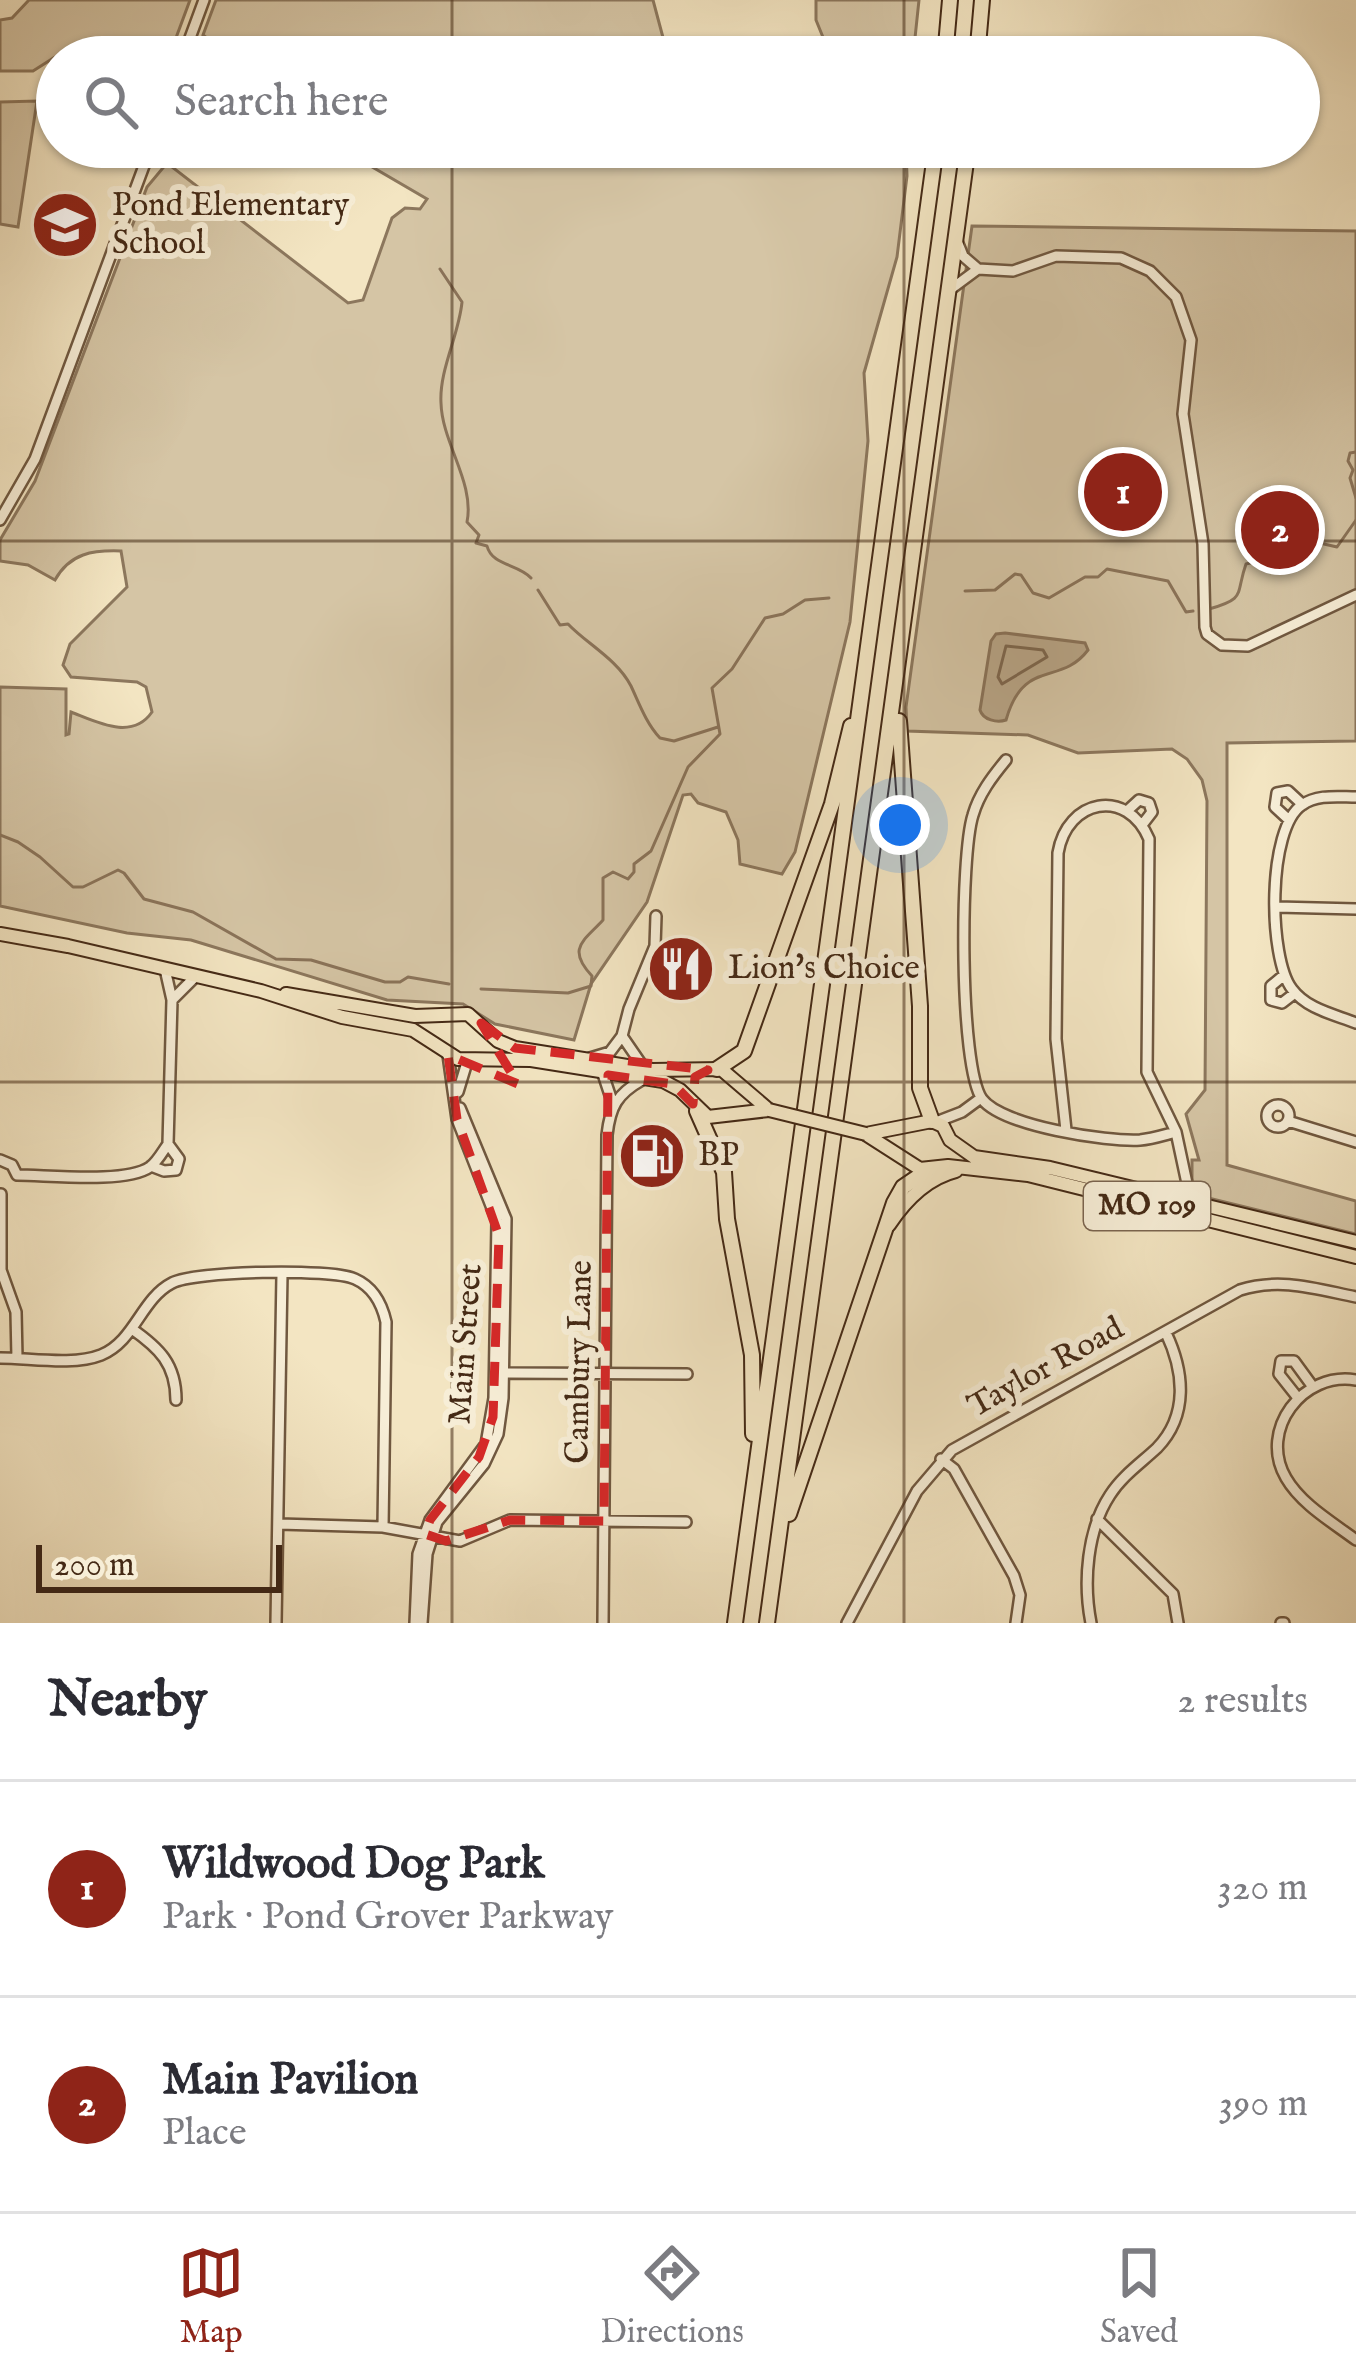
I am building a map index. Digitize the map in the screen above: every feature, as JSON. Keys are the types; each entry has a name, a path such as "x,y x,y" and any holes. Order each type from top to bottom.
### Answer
{"highway":[{"path":"947,36 950,0"},
{"path":"979,36 982,0"},
{"path":"735,1623 933,168"},
{"path":"767,1623 966,168"},
{"path":"898,672 920,1006 920,1088 934,1121"},
{"path":"712,1069 744,1051 832,805 864,687"},
{"path":"695,1107 724,1172 727,1219 752,1355 755,1477"},
{"path":"777,1553 818,1421 903,1187 932,1168"}],"main road":[{"name":"MO 109","path":"0,934 413,1030 446,1054 469,1059 531,1060 603,1074 712,1069 735,1078 769,1110"},
{"name":"MO 109","path":"261,991 398,1014 468,1014 506,1046 590,1058 673,1084 708,1118 769,1110 866,1135 913,1166 1028,1175 1356,1257"},
{"path":"446,1054 439,1034 452,1015"},
{"path":"469,1059 484,1045 481,1023"},
{"path":"695,1107 693,1083 712,1069"},
{"path":"720,1118 739,1102 735,1078"},
{"name":"MO 109","path":"866,1135 934,1121 974,1157 1050,1168 1356,1242"},
{"path":"904,1157 902,1141 909,1126"},
{"path":"932,1168 948,1156 950,1138"},
{"path":"889,1226 906,1202 937,1178 969,1168"}],"street":[{"path":"191,36 204,0"},
{"path":"0,520 34,459 143,168"},
{"path":"957,241 963,256 978,269 1006,272 1056,256 1121,258 1150,271 1177,297 1191,340 1184,436 1203,544 1202,606 1207,634 1229,647 1248,646 1356,595"},
{"path":"951,290 978,269"},
{"path":"1006,760 984,789 974,813 966,857 966,1016 974,1078 982,1098 1001,1114 1120,1140 1176,1132"},
{"path":"1288,819 1275,807 1277,793 1288,790 1303,804"},
{"path":"1356,797 1319,798 1303,804 1288,819 1278,845 1277,908 1277,954 1283,976 1312,1007 1356,1022"},
{"path":"1127,812 1139,800 1149,803 1152,812 1142,825"},
{"path":"1066,1130 1056,1039 1060,841 1068,822 1089,808 1109,806 1127,812 1142,825 1150,851 1146,1061 1149,1080 1176,1132 1191,1202"},
{"path":"1277,908 1356,909"},
{"path":"590,1058 610,1052 622,1036 628,1009 655,946 656,916"},
{"path":"151,1166 164,1172 176,1170 179,1160 168,1144 172,1000 165,969"},
{"path":"172,1000 196,976"},
{"path":"1283,976 1271,986 1271,1000 1282,1003 1295,993"},
{"path":"613,1104 643,1074 622,1036"},
{"name":"Main Street","path":"419,1623 437,1506 486,1444 494,1398 497,1221 457,1119 446,1054"},
{"name":"Main Street","path":"429,1535 492,1449 501,1420 506,1219 459,1103 459,1081 469,1059"},
{"name":"Cambury Lane","path":"603,1074 613,1104 607,1135 603,1623"},
{"path":"934,1121 962,1112 982,1098"},
{"path":"950,1138 962,1112"},
{"path":"1288,1121 1356,1142"},
{"path":"17,1175 132,1174 151,1166 168,1144"},
{"path":"0,1160 12,1165 17,1175 15,1185 1,1194 1,1270 16,1312 17,1358"},
{"path":"1164,1195 1182,1172"},
{"path":"0,1358 94,1358 120,1343 156,1296 182,1279 282,1274 354,1278 380,1302 387,1330 383,1527"},
{"path":"276,1623 282,1274"},
{"name":"Taylor Road","path":"847,1623 916,1491 943,1461 1230,1294 1265,1283 1356,1297"},
{"path":"132,1328 166,1358 176,1400"},
{"path":"1091,1623 1089,1559 1097,1519 1113,1490 1164,1440 1174,1420 1181,1379 1166,1333"},
{"path":"1298,1398 1279,1374 1281,1361 1294,1361 1313,1387"},
{"path":"503,1373 688,1374"},
{"path":"1356,1381 1345,1378 1313,1387 1298,1398 1281,1424 1277,1449 1282,1471 1295,1493 1356,1540"},
{"path":"943,1461 951,1464 1015,1576 1020,1595 1016,1623"},
{"path":"1097,1519 1173,1594 1178,1623"},
{"path":"279,1524 383,1527 460,1541 510,1520 686,1522"}],"highlighted area":[{"path":"481,1023 515,1048 708,1070 695,1077 693,1104 673,1084 608,1075 604,1521 510,1520 446,1541 425,1534 430,1520 479,1457 493,1417 499,1236 457,1119 448,1055 518,1084"}],"shaded area":[{"path":"29,0 190,0 177,36 36,36 33,71 0,71 0,20 12,18"},
{"path":"216,0 653,0 663,36 204,36"},
{"path":"816,0 919,0 915,36 822,36"},
{"path":"36,101 18,227 0,224 0,102"},
{"path":"163,168 173,168 348,303 363,300 392,218 405,208 420,209 427,199 374,168 907,168 897,257 864,373 868,441 850,622 795,852 782,874 740,864 738,840 726,812 698,803 691,794 683,795 647,902 591,984 574,1040 495,1024 463,1004 387,1000 191,940 127,933 0,906 0,687 66,689 66,735 71,712 124,727 135,726 152,712 146,687 137,682 71,677 63,665 70,644 127,587 121,551 83,555 55,580 28,565 0,561 0,540 35,481 147,187"},
{"path":"972,226 1356,231 1356,741 1227,743 1227,1165 1356,1201 1356,1234 1196,1195 1192,1190 1192,1160 1199,1160 1186,1114 1205,1090 1207,801 1202,780 1187,759 1172,749 1078,753 1028,735 907,731 906,707"}],"water":[{"path":"1005,633 1085,643 1088,650 1066,668 1032,680 1014,700 1006,720 995,721 980,710 991,641"}],"waterway":[{"path":"440,269 462,302 441,403 463,478 467,522 479,535 476,543 531,578"},
{"path":"1356,452 1350,453 1348,461 1356,498"},
{"path":"1209,609 1235,598 1246,564 1258,561 1276,568 1311,541 1337,547 1356,520"},
{"path":"965,591 995,590 1015,574 1021,575 1033,593 1049,598 1107,569 1168,581 1186,612 1193,611"},
{"path":"538,590 560,625 568,624 618,668 660,738 674,741 718,727"},
{"path":"481,989 568,993 591,986 592,976 579,952 603,920 603,878 613,872 628,879 634,872 634,864 651,851 688,767 720,734 712,688 732,669 765,618 783,614 805,600 829,598"},
{"path":"0,835 40,857 73,887 118,870 144,899 193,912 276,959 311,960 385,982 408,977 449,984"}],"place":[{"name":"Pond Elementary School","path":"65,225"},
{"name":"Wildwood Dog Park","path":"1123,492"},
{"name":"Main Pavilion","path":"1280,530"},
{"name":"Lion's Choice","path":"681,969"},
{"name":"BP","path":"652,1156"}]}
